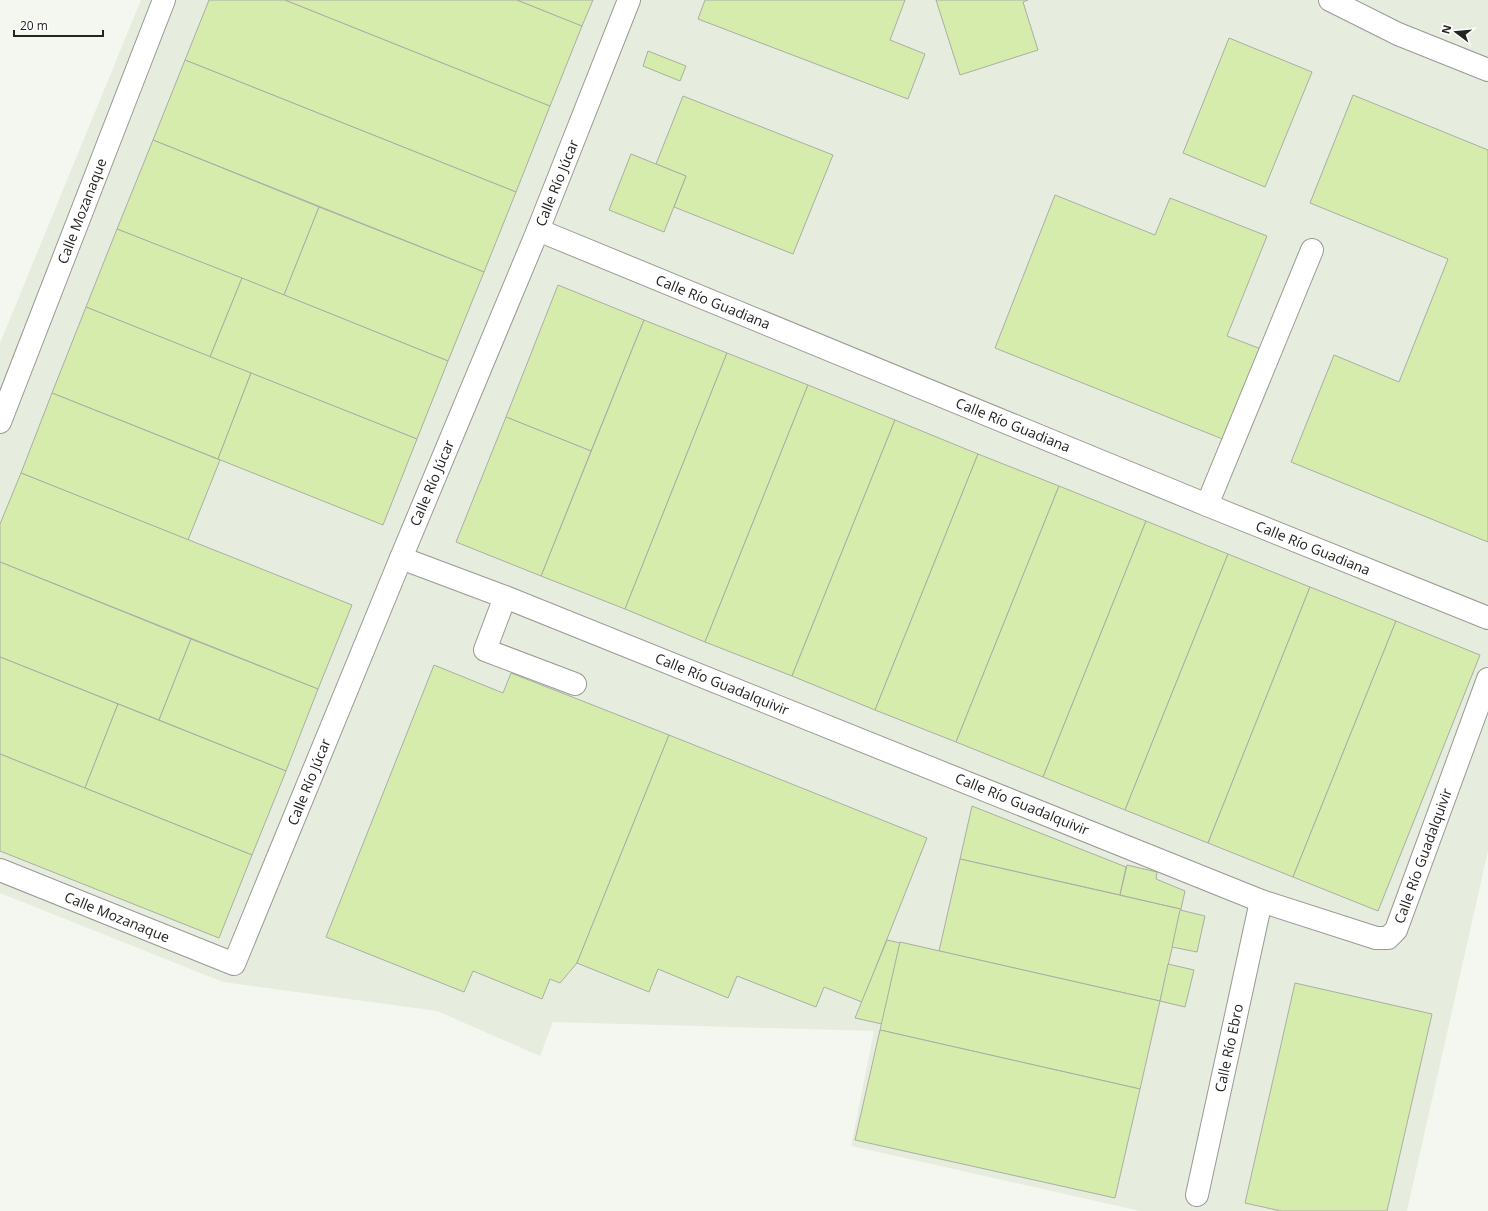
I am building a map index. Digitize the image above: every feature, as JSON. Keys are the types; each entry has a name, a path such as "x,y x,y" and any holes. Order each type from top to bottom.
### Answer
{"street":[{"name":"Calle Mozanaque","path":"0,422 164,0"},
{"name":"Calle Río Júcar","path":"234,964 538,230 629,0"},
{"path":"1330,0 1398,34 1488,70"},
{"name":"Calle Río Guadiana","path":"538,230 1207,505 1488,618"},
{"path":"1207,505 1312,250"},
{"name":"Calle Río Guadalquivir","path":"401,558 505,597 1261,901 1376,938 1388,938 1396,930 1488,679"},
{"path":"505,597 485,650 575,684"},
{"name":"Calle Mozanaque","path":"0,870 234,964"},
{"name":"Calle Río Ebro","path":"1197,1195 1261,901"}],"shaded area":[{"path":"141,0 1488,0 1488,851 1407,1211 1140,1211 851,1146 874,1031 553,1022 540,1056 437,1011 223,982 0,893 0,343"}],"building":[{"path":"209,0 285,0 550,106 516,192 185,60"},
{"path":"285,0 517,0 582,26 550,106"},
{"path":"517,0 593,0 582,26"},
{"path":"705,0 905,0 890,40 925,54 908,99 698,19"},
{"path":"936,0 1028,0 1023,2 1038,50 960,75"},
{"path":"1229,38 1312,72 1265,187 1183,153"},
{"path":"648,51 686,66 680,81 643,66"},
{"path":"185,60 516,192 484,272 153,140"},
{"path":"1353,95 1488,150 1488,542 1291,462 1334,355 1399,382 1448,259 1310,203"},
{"path":"683,96 833,155 793,254 674,207 686,176 656,164"},
{"path":"153,140 319,207 284,295 117,229"},
{"path":"631,154 686,176 664,232 609,210"},
{"path":"1055,195 1155,235 1170,198 1267,236 1227,336 1261,349 1225,440 995,348"},
{"path":"319,207 484,272 448,361 284,295"},
{"path":"117,229 242,278 210,357 86,307"},
{"path":"242,278 448,361 417,439 210,357"},
{"path":"558,285 644,320 591,451 506,417"},
{"path":"86,307 251,373 218,459 52,393"},
{"path":"644,320 727,353 625,609 541,576"},
{"path":"727,353 808,385 705,642 625,609"},
{"path":"251,373 417,439 383,525 218,459"},
{"path":"808,385 895,420 792,676 705,642"},
{"path":"52,393 220,460 188,540 21,473"},
{"path":"506,417 591,451 541,576 456,542"},
{"path":"895,420 978,454 875,710 792,676"},
{"path":"978,454 1059,486 956,742 875,710"},
{"path":"21,473 352,605 318,689 0,562 0,524"},
{"path":"1059,486 1146,521 1043,777 956,742"},
{"path":"1146,521 1228,554 1125,810 1043,777"},
{"path":"1228,554 1310,587 1208,843 1125,810"},
{"path":"0,562 191,639 159,720 0,657"},
{"path":"1310,587 1396,621 1293,877 1208,843"},
{"path":"1396,621 1480,655 1378,911 1293,877"},
{"path":"191,639 318,689 286,771 159,720"},
{"path":"0,657 118,704 85,788 0,754"},
{"path":"434,665 503,693 511,673 669,735 577,963 560,983 550,979 542,999 473,971 464,992 326,937"},
{"path":"118,704 286,771 252,855 85,788"},
{"path":"669,735 927,838 862,1002 824,987 816,1007 737,976 728,998 658,969 649,992 577,963"},
{"path":"0,754 252,855 219,938 0,851"},
{"path":"972,806 1126,867 1120,895 960,859"},
{"path":"960,859 1181,909 1160,1001 939,951"},
{"path":"1127,865 1157,872 1156,879 1185,891 1181,909 1120,895"},
{"path":"1180,910 1205,916 1197,952 1172,947"},
{"path":"887,940 900,943 882,1024 855,1018"},
{"path":"900,942 1160,1001 1140,1089 880,1030"},
{"path":"1168,964 1194,970 1185,1007 1160,1001"},
{"path":"1295,983 1432,1014 1387,1211 1281,1211 1245,1203"},
{"path":"880,1030 1140,1089 1115,1198 855,1140"}]}
